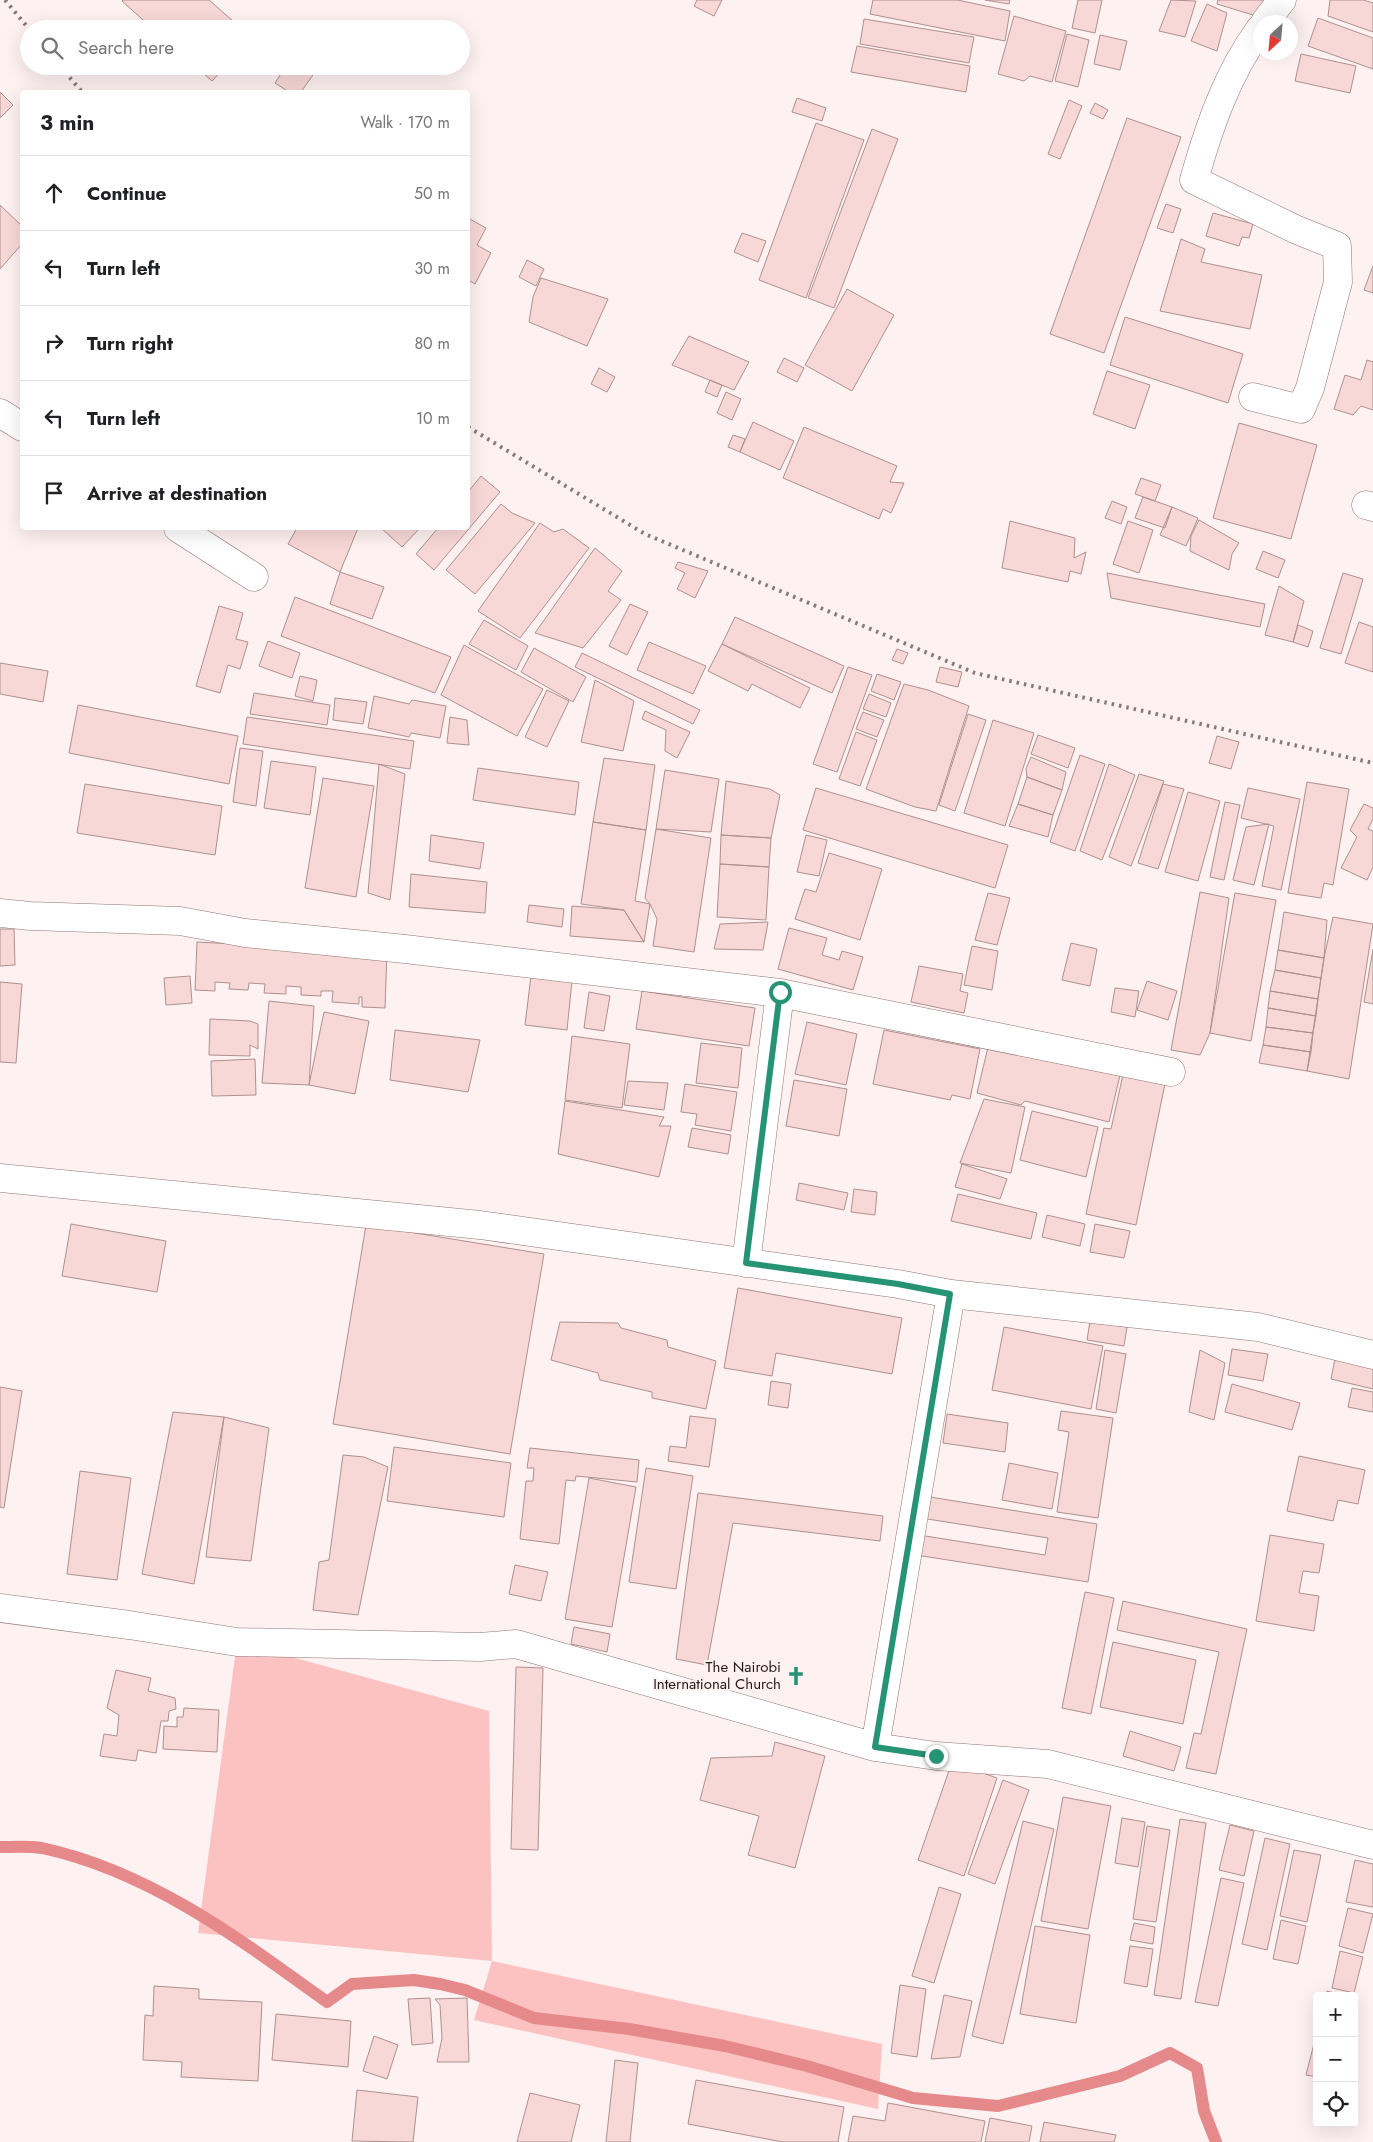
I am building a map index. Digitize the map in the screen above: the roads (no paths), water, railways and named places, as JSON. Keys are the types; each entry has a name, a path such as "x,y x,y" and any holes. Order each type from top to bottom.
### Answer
{"street":[{"path":"1270,15 1282,0"},
{"path":"1253,39 1244,51 1224,92 1208,134 1194,180 1297,230 1337,246 1338,282 1310,388 1301,409 1253,397"},
{"path":"0,412 20,426"},
{"path":"181,530 254,577"},
{"path":"0,913 30,916 180,921 245,933 405,949 780,992 1171,1072"},
{"path":"746,1263 780,992"},
{"path":"0,1178 480,1225 898,1284 950,1294 1258,1327 1373,1355"},
{"path":"875,1747 950,1294"},
{"path":"0,1608 237,1642 480,1647 516,1644 875,1747 936,1756 1048,1764 1373,1845"}],"waterway":[{"path":"0,1847 42,1848 81,1859 119,1873 156,1890 227,1932 327,2002 352,1984 414,1980 440,1984 465,1990 534,2018 629,2029 725,2046 807,2066 913,2098 998,2106 1120,2076 1170,2053 1197,2068 1204,2111 1216,2142"}],"railway":[{"path":"5,0 22,20"},
{"path":"68,75 80,90"},
{"path":"470,428 645,534 975,673 1373,763"}],"place":[{"name":"The Nairobi International Church","path":"796,1676"}]}
